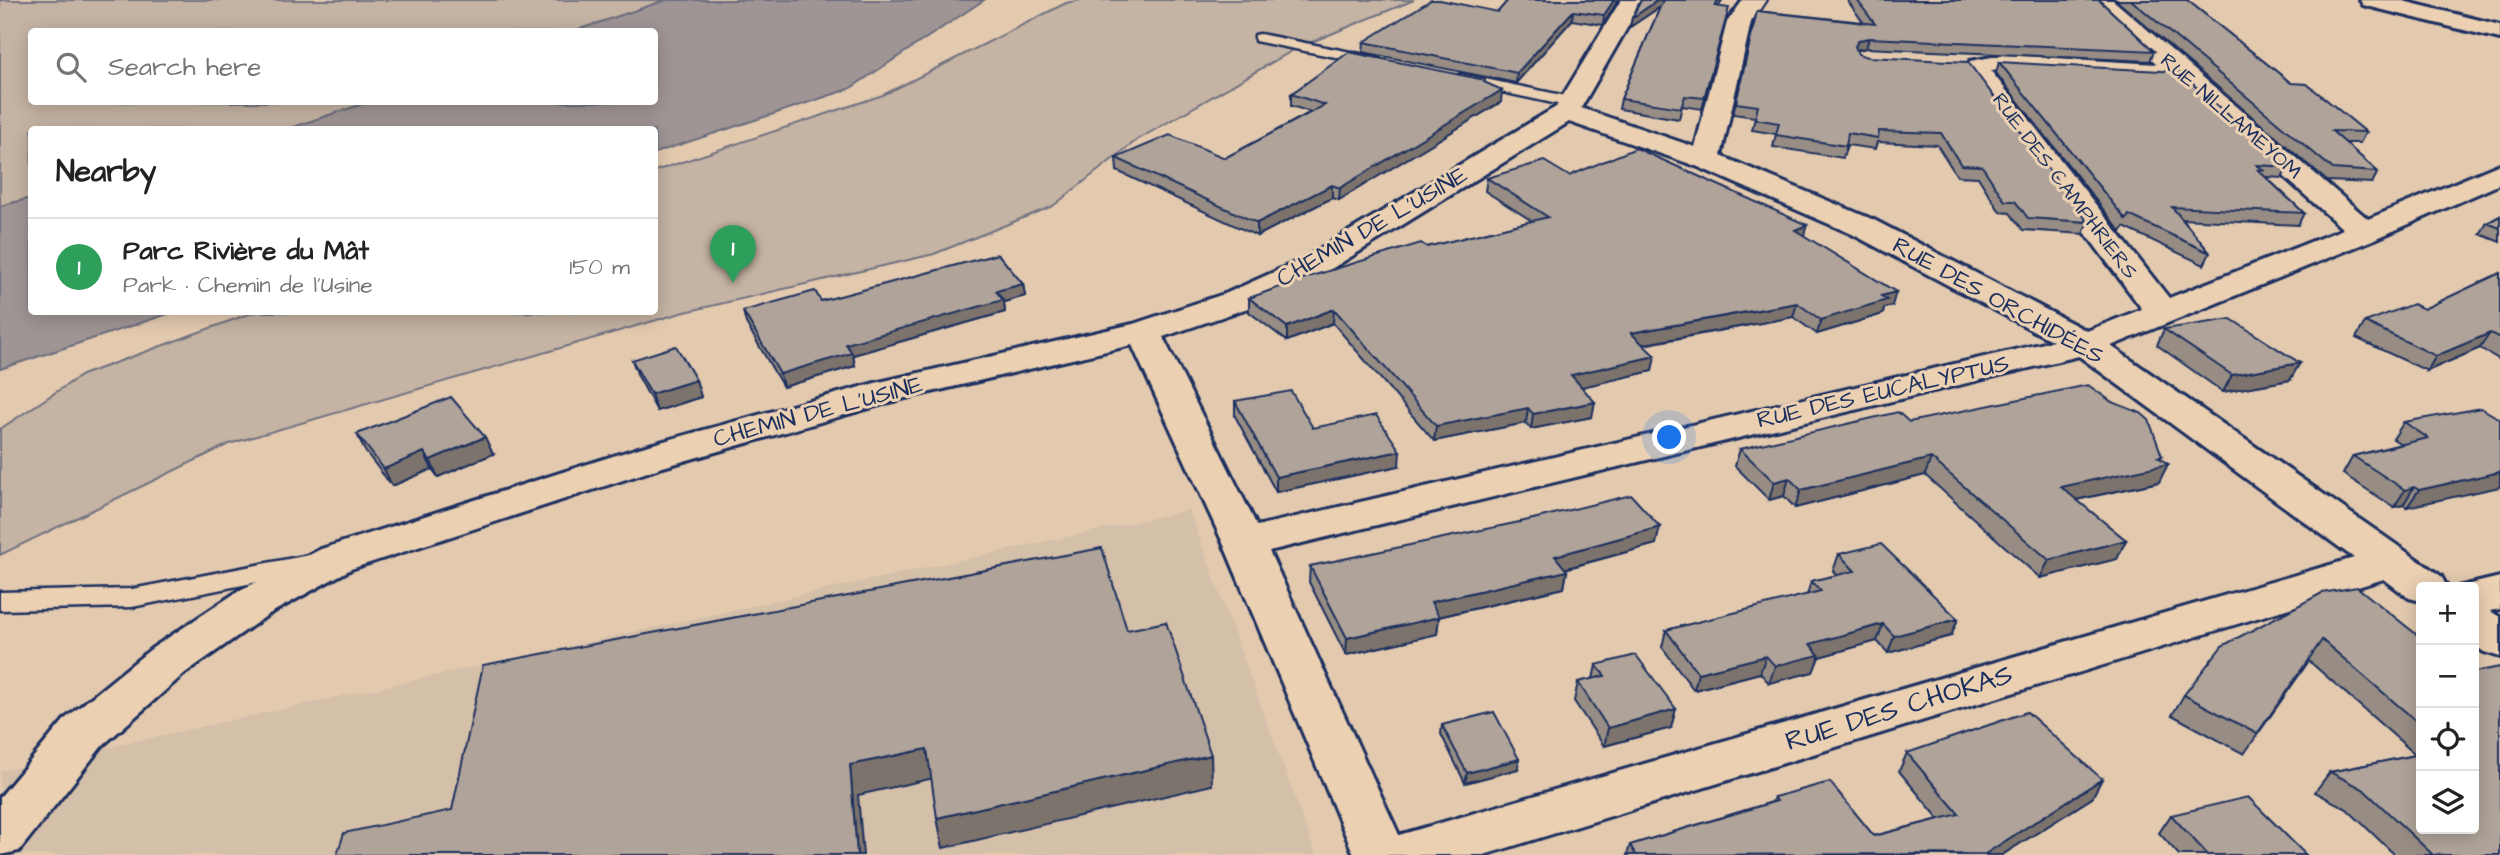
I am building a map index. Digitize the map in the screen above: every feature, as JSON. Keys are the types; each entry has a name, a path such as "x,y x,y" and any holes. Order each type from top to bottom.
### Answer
{"street":[{"name":"CHEMIN DE L'USINE","path":"0,835 84,732 168,661 253,603 336,559 702,443 888,391 1143,332 1238,300 1312,267 1568,107 1632,0"},
{"path":"1706,160 1739,22 1755,0"},
{"name":"RUE NILLAMEYOM","path":"2099,0 2364,232"},
{"path":"2371,0 2500,32"},
{"name":"RUE DES CAMPHRIERS","path":"2161,312 1978,71 1979,66 1974,62 2181,73"},
{"name":"RUE DES ORCHIDÉES","path":"1568,107 1706,160 1863,227 2085,344 2408,574"},
{"name":"RUE DES EUCALYPTUS","path":"1244,543 2085,344 2364,232 2500,173"},
{"path":"1143,332 1244,543 1381,855"},
{"name":"RUE DES CHOKAS","path":"1408,855 2408,574"},
{"path":"2479,597 2500,593"},
{"path":"2479,625 2500,640"}],"lane":[{"path":"1260,38 1395,65"},
{"path":"1449,76 1568,107"},
{"path":"0,601 132,598 336,559"}],"shaded area":[{"path":"0,0 666,0 586,28 28,28 28,105 360,105 296,126 28,126 28,199 0,206"},
{"path":"666,0 984,0 849,89 658,152 658,126 296,126 360,105 658,105 658,28 583,28"},
{"path":"1080,0 1414,0 1297,48 1137,140 1053,206 934,254 681,313 229,444 0,555 0,429 82,375 246,315 658,315 658,170 883,95 1066,3"},
{"path":"28,199 28,315 165,315 0,369 0,206"},
{"path":"1189,510 1316,855 0,855 0,771"}],"building":[{"path":"1431,0 1498,12 1508,0 1614,0 1604,15 1573,11 1517,73 1364,42"},
{"path":"1641,0 1658,0 1632,18"},
{"path":"1663,0 1718,0 1715,6 1729,8 1704,98 1685,96 1681,108 1621,99"},
{"path":"1857,0 2099,0 2154,51 1869,38 1859,40 1855,46 1858,54 1868,57 1968,62 2088,222 2028,218 2015,201 2005,201 1982,166 1961,165 1941,133 1879,131 1878,138 1848,133 1846,146 1776,135 1779,123 1755,119 1758,106 1736,103 1757,11 1875,24"},
{"path":"2131,0 2187,0 2291,83 2307,84 2366,132 2332,131 2378,172 2333,169"},
{"path":"1349,52 1485,80 1484,82 1502,90 1340,188 1332,185 1257,223 1116,158 1170,135 1225,158 1325,105 1291,94"},
{"path":"1999,62 2179,72 2288,167 2257,165 2263,170 2258,170 2304,213 2172,207 2210,253 2129,215 2126,220"},
{"path":"1636,148 1807,225 1795,230 1896,292 1881,296 1887,300 1821,320 1797,303 1631,333 1655,356 1571,375 1595,402 1533,414 1528,408 1436,426 1334,309 1287,327 1249,298 1421,243 1427,247 1548,217 1487,178 1544,161 1569,176"},
{"path":"2500,216 2500,228 2487,223"},
{"path":"998,254 1023,284 996,291 1003,300 846,344 852,353 780,374 743,311 815,291 821,301"},
{"path":"2500,273 2500,338 2490,333 2436,356 2365,322 2413,304 2424,309"},
{"path":"2231,319 2300,363 2232,375 2164,329"},
{"path":"676,346 696,380 651,394 632,360"},
{"path":"2088,385 2112,402 2141,413 2149,420 2162,456 2158,457 2168,464 2061,487 2126,540 2049,560 1931,458 1801,490 1789,478 1774,482 1740,449 1898,412 1909,422"},
{"path":"1291,391 1313,428 1376,415 1400,451 1276,477 1235,401"},
{"path":"451,397 485,437 430,460 424,452 384,469 357,434"},
{"path":"2481,408 2500,419 2500,472 2419,490 2414,487 2405,490 2353,456 2428,438 2404,422"},
{"path":"1631,495 1660,527 1555,556 1567,571 1431,602 1439,617 1347,638 1310,566 1529,520"},
{"path":"1881,544 1958,619 1894,636 1883,624 1810,644 1819,655 1775,666 1766,656 1698,673 1666,630 1821,591 1811,581 1855,571 1839,554"},
{"path":"1102,548 1127,630 1166,622 1211,755 937,818 927,749 850,765 857,855 337,855 344,833 452,810 483,665"},
{"path":"2357,587 2416,634 2416,721 2322,640 2257,734 2184,695 2222,646 2322,593"},
{"path":"1636,655 1676,709 1608,728 1578,682 1605,676 1596,665"},
{"path":"2500,667 2500,855 2433,855 2363,789 2330,772 2416,755 2416,834 2479,834 2479,671"},
{"path":"1494,712 1519,759 1467,773 1442,725"},
{"path":"2027,712 2102,779 1985,854 1636,855 1630,845 1777,801 1774,797 1830,782 1874,836 1959,814 1907,753"},
{"path":"2248,797 2306,855 2208,855 2171,815"}],"place":[{"name":"Parc Rivière du Mât","path":"733,283"}]}
